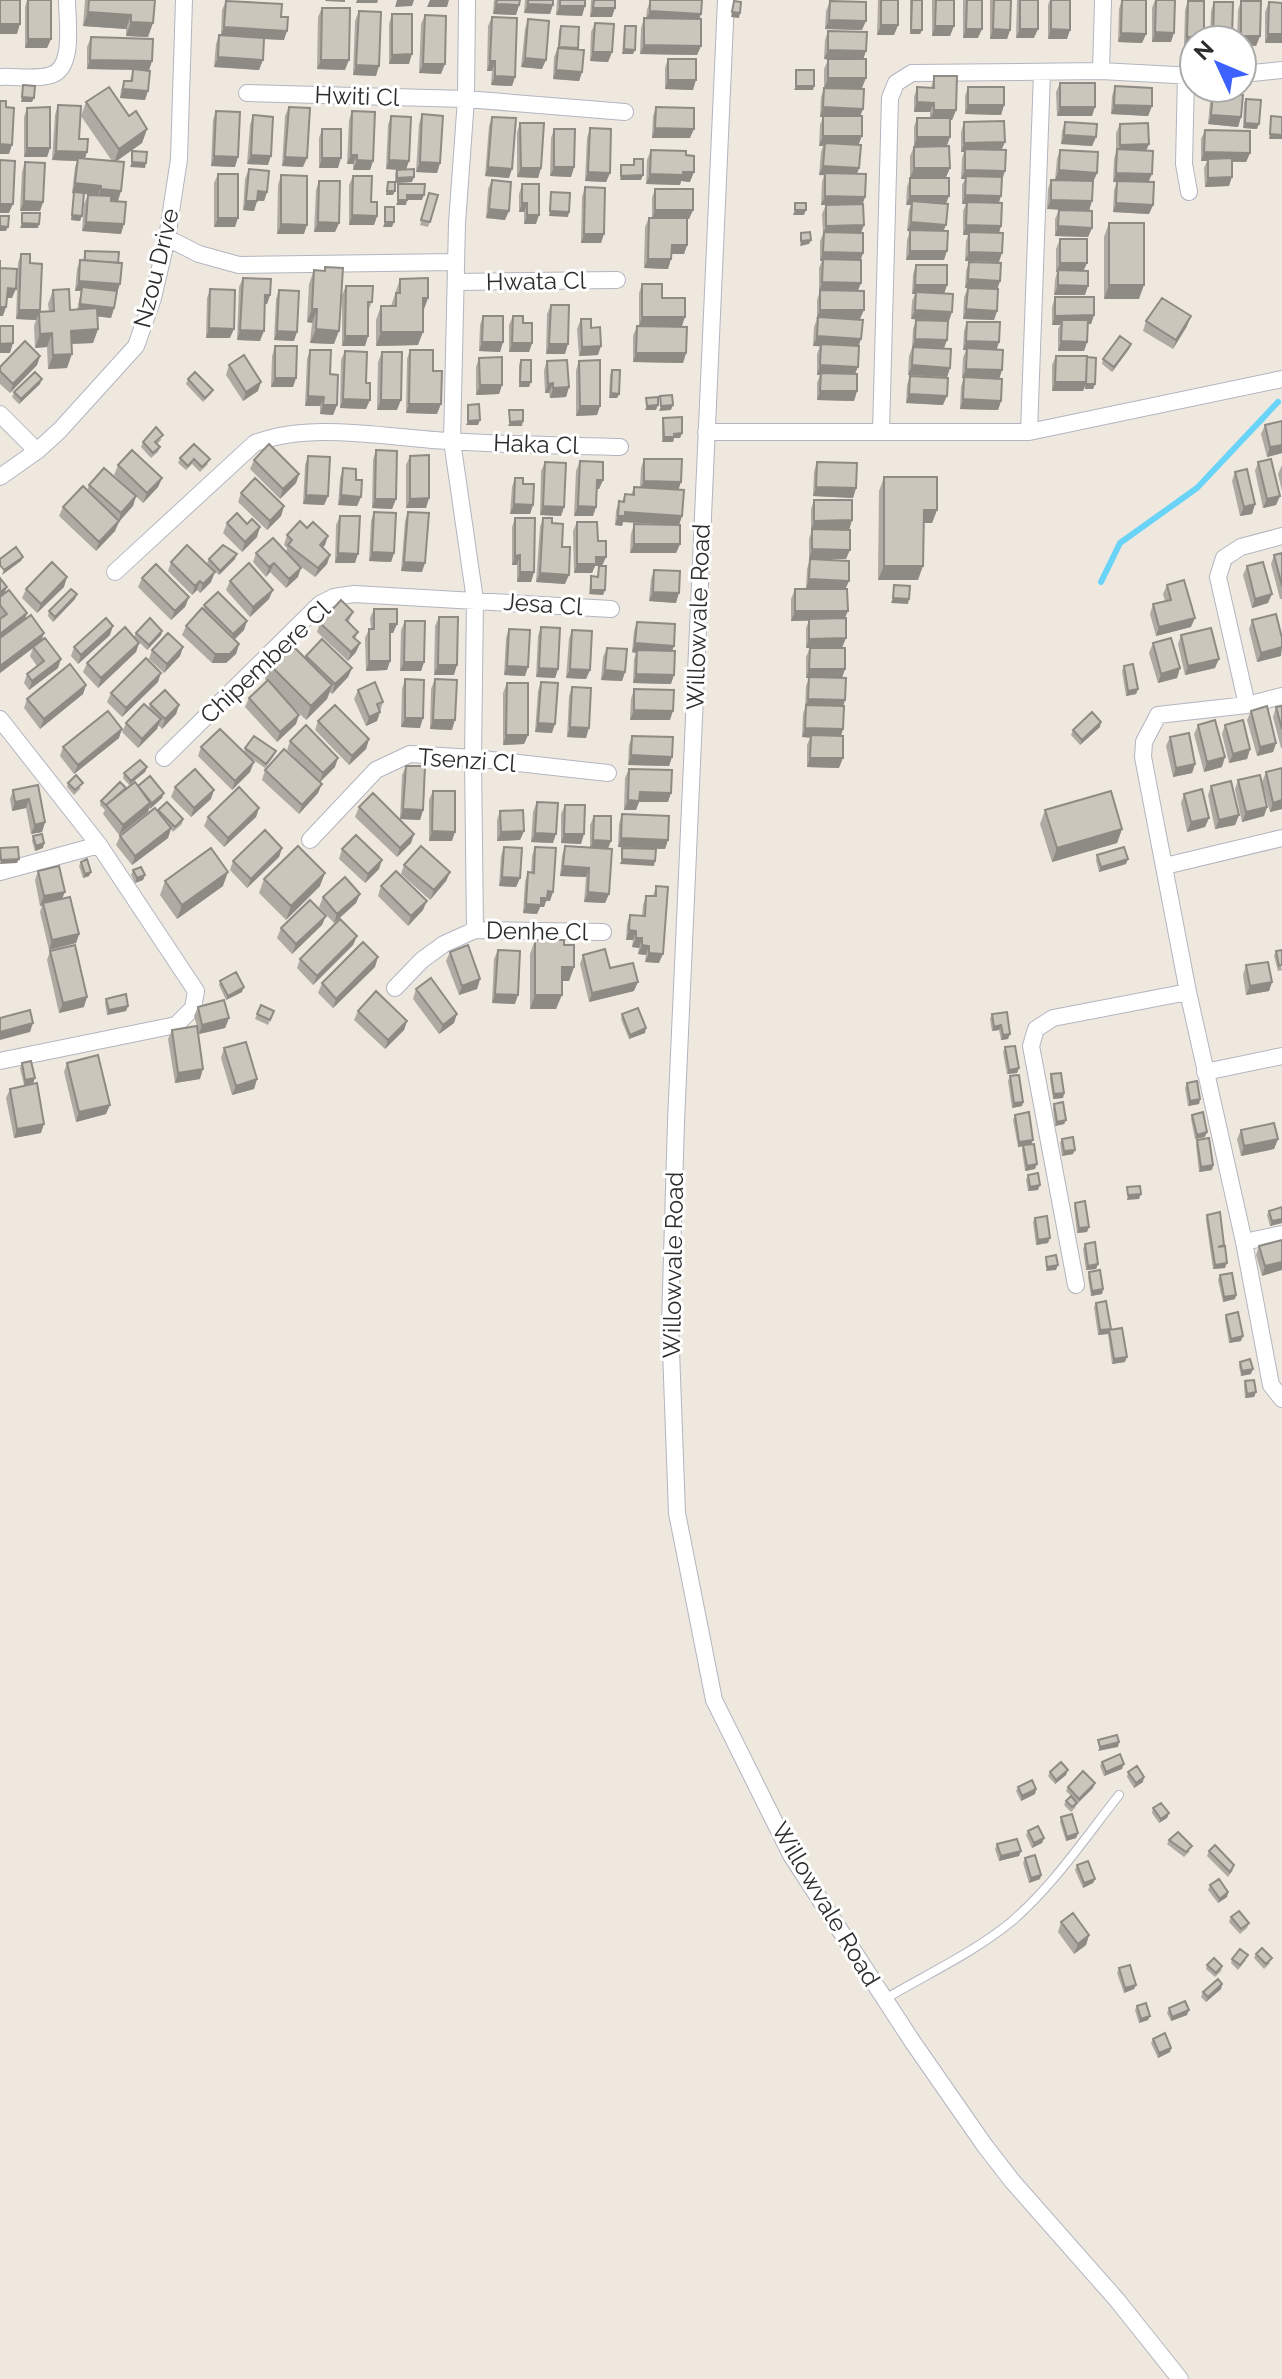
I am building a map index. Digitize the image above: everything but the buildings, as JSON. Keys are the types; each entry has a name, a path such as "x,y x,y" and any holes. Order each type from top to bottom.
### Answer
{"street":[{"path":"0,77 50,76 61,70 67,57 67,0"},
{"name":"Nzou Drive","path":"0,477 60,430 136,346 153,298 167,238 179,159 184,0"},
{"path":"467,0 466,99 455,262 452,441 475,600 475,930"},
{"name":"Willowvale Road","path":"726,0 670,1308 677,1513 714,1700 791,1855 884,1999 1004,2170 1117,2300 1180,2379"},
{"path":"1101,71 1103,0"},
{"path":"1258,72 1282,70"},
{"path":"881,432 890,98 896,83 912,73 1101,71 1178,75"},
{"path":"1029,432 1042,73"},
{"name":"Hwiti Cl","path":"247,93 466,99 625,112"},
{"path":"1188,104 1184,164 1189,192"},
{"path":"167,238 199,254 239,265 455,262"},
{"name":"Hwata Cl","path":"456,282 617,280"},
{"path":"706,432 1029,432 1282,379"},
{"path":"0,414 37,451"},
{"name":"Haka Cl","path":"115,572 255,443 274,436 301,431 452,441 620,447"},
{"path":"1247,705 1218,577 1224,558 1241,547 1282,536"},
{"name":"Chipembere Cl","path":"164,758 320,604 334,597 354,594 475,600"},
{"name":"Jesa Cl","path":"475,600 611,609"},
{"path":"1282,696 1247,705 1158,715 1144,742 1143,757 1188,992 1244,1242 1271,1385 1282,1399"},
{"path":"0,719 99,845 196,991 193,1008 176,1025 0,1061"},
{"name":"Tsenzi Cl","path":"310,840 376,770 410,754 608,773"},
{"path":"1165,866 1282,838"},
{"path":"0,872 99,845"},
{"name":"Denhe Cl","path":"395,988 422,960 444,944 475,930 603,932"},
{"path":"1076,1285 1031,1046 1036,1029 1053,1018 1188,992"},
{"path":"1205,1072 1282,1056"},
{"path":"1244,1242 1282,1234"}],"lane":[{"path":"884,1999 987,1940 1011,1921 1037,1897 1119,1795"}],"waterway":[{"path":"1101,582 1120,543 1197,488 1278,402"}]}
